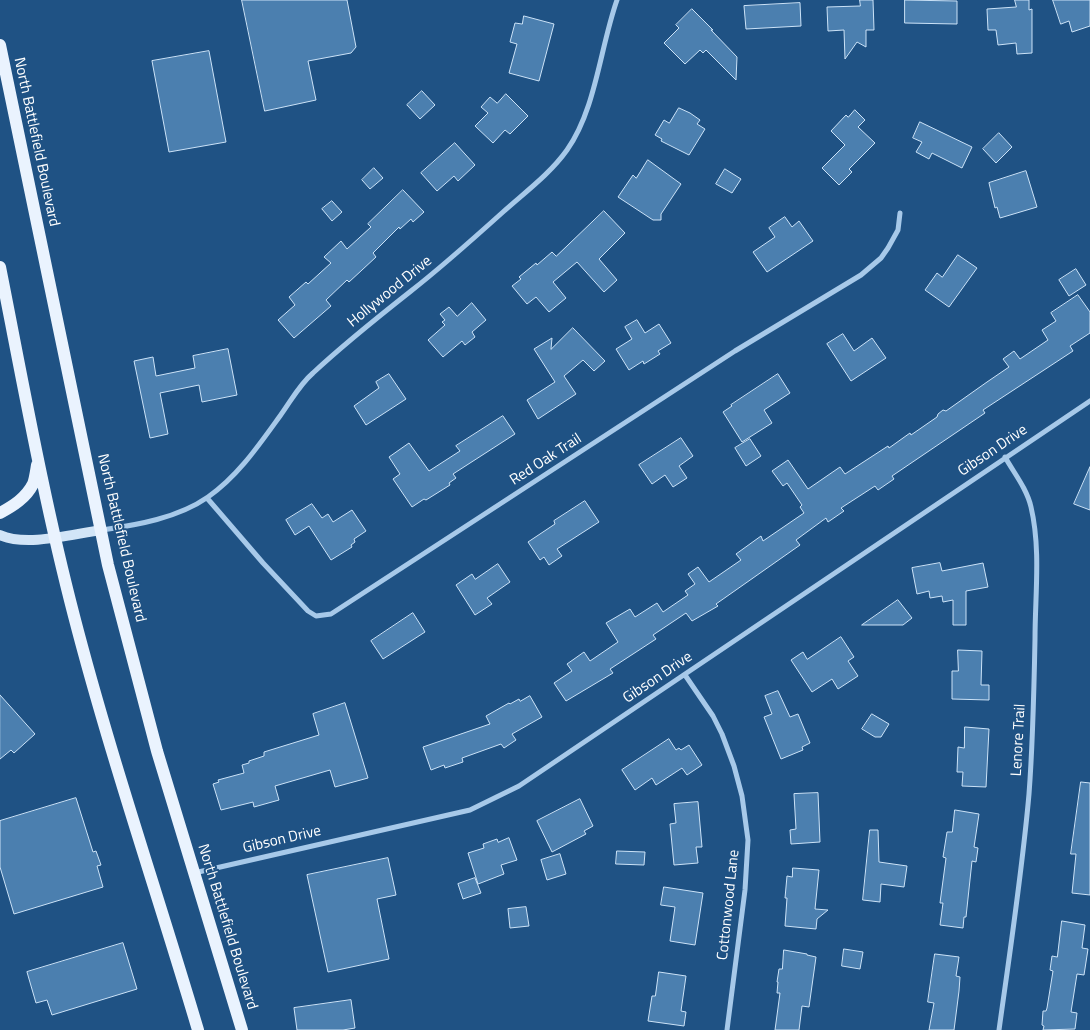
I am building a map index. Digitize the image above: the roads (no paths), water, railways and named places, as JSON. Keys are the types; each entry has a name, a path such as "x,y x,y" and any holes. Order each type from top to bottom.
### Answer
{"main road":[{"name":"North Battlefield Boulevard","path":"0,45 108,565 157,751 242,1030"},
{"path":"0,267 38,457 73,613 198,1030"},
{"path":"0,513 22,499 33,484 38,457"}],"street":[{"name":"Hollywood Drive","path":"102,530 166,516 193,506 220,488 252,454 301,384 383,312 467,244 546,173 566,152 588,107 609,23 617,0"},
{"name":"Red Oak Trail","path":"207,498 263,563 308,611 316,616 331,614 735,351 861,274 881,258 888,248 898,230 900,213"},
{"name":"Gibson Drive","path":"194,873 470,810 519,786 1090,401"},
{"name":"Lenore Trail","path":"999,1030 1021,874 1029,793 1033,730 1036,560 1031,505 1026,492 1005,457"},
{"path":"0,535 9,539 28,541 102,530"},
{"name":"Cottonwood Lane","path":"685,675 713,716 725,742 742,796 748,840 745,890 727,1030"}]}
